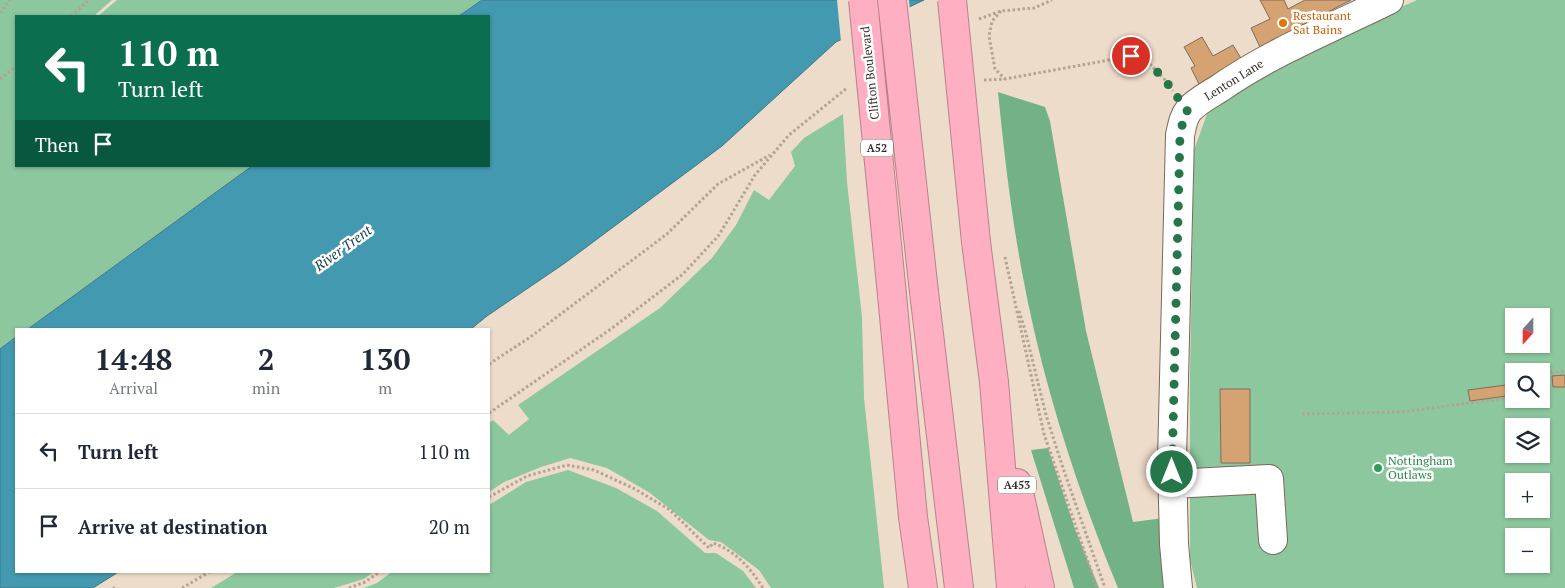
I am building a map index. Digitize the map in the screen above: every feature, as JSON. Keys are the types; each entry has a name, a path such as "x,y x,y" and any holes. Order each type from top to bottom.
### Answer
{"highway":[{"name":"Clifton Boulevard","path":"863,0 913,516"},
{"name":"A52","path":"892,0 959,588"},
{"path":"952,0 976,242 994,382 1011,588"},
{"name":"A453","path":"994,382 1040,588"},
{"name":"A52","path":"913,516 922,588"},
{"path":"913,516 916,588"}],"street":[{"name":"Lenton Lane","path":"1188,112 1196,104 1228,82 1258,64 1389,0"},
{"path":"1178,588 1174,544 1172,460 1180,135 1183,121 1188,112"},
{"path":"1172,484 1269,479 1273,540"}],"path":[{"path":"0,13 10,0"},
{"path":"72,15 89,0"},
{"path":"1052,0 1034,8 1002,10 992,20 989,36 995,69 1003,79 1131,56 1146,60 1165,80 1188,112"},
{"path":"0,79 15,67"},
{"path":"490,412 611,329 683,274 719,235 755,175 789,135 846,88"},
{"path":"490,363 537,332 667,234 718,184 773,154"},
{"path":"1004,251 1044,434 1097,588"},
{"path":"1013,294 1025,330 1046,415 1105,588"},
{"path":"1550,374 1565,371"},
{"path":"1302,414 1402,412 1505,398"},
{"path":"490,496 528,476 567,465 594,470 635,489 670,510 709,548 713,543 735,554 754,574 763,588"},
{"path":"182,588 208,573"},
{"path":"348,588 365,582 378,573"}],"green space":[{"path":"0,0 112,0 95,15 15,15 15,167 251,167 29,328 15,328 15,338 0,349"},
{"path":"117,0 482,0 460,15 99,15"},
{"path":"1417,0 1565,0 1565,588 1197,588 1190,559 1190,373 1194,150 1210,106 1379,17"},
{"path":"998,92 1045,107 1050,121 1086,331 1133,522 1164,518 1172,588 1118,588 1074,472 1050,393 1030,313 1011,205"},
{"path":"843,114 847,182 862,317 864,398 884,588 771,588 759,570 721,542 709,540 650,493 607,468 570,458 504,482 490,491 490,422 493,420 509,435 529,419 518,405 660,308 712,258 736,225 754,190 769,200 795,166 791,152 804,138"},
{"path":"1048,448 1075,529 1099,588 1074,588 1031,450"},
{"path":"568,470 616,488 657,511 705,553 716,553 743,571 756,588 364,588 377,583 390,573 490,573 490,504 526,482"},
{"path":"236,573 372,573 364,579 334,588 211,588"}],"water":[{"name":"River Trent","path":"482,0 924,0 836,42 722,146 565,263 472,328 29,328 251,167 490,167 490,15 460,15"},
{"path":"15,338 15,573 117,573 93,588 0,588 0,349"}],"pier":[{"path":"837,0 909,0 910,11 841,42"}],"building":[{"name":"Restaurant Sat Bains","path":"1260,0 1284,0 1288,9 1305,0 1351,0 1260,47 1251,28 1270,19"},
{"path":"1202,37 1213,56 1233,45 1242,60 1199,84 1191,68 1195,66 1184,47"},
{"path":"1565,375 1565,387 1553,387 1552,376"},
{"path":"1505,385 1505,396 1470,401 1468,390"},
{"path":"1220,389 1250,389 1250,463 1221,463"}],"place":[{"name":"Restaurant Sat Bains","path":"1283,23"},
{"name":"Nottingham Outlaws","path":"1378,468"}],"route":[{"path":"1131,56 1146,60 1165,80 1188,112 1183,121 1180,135 1172,472"}]}
